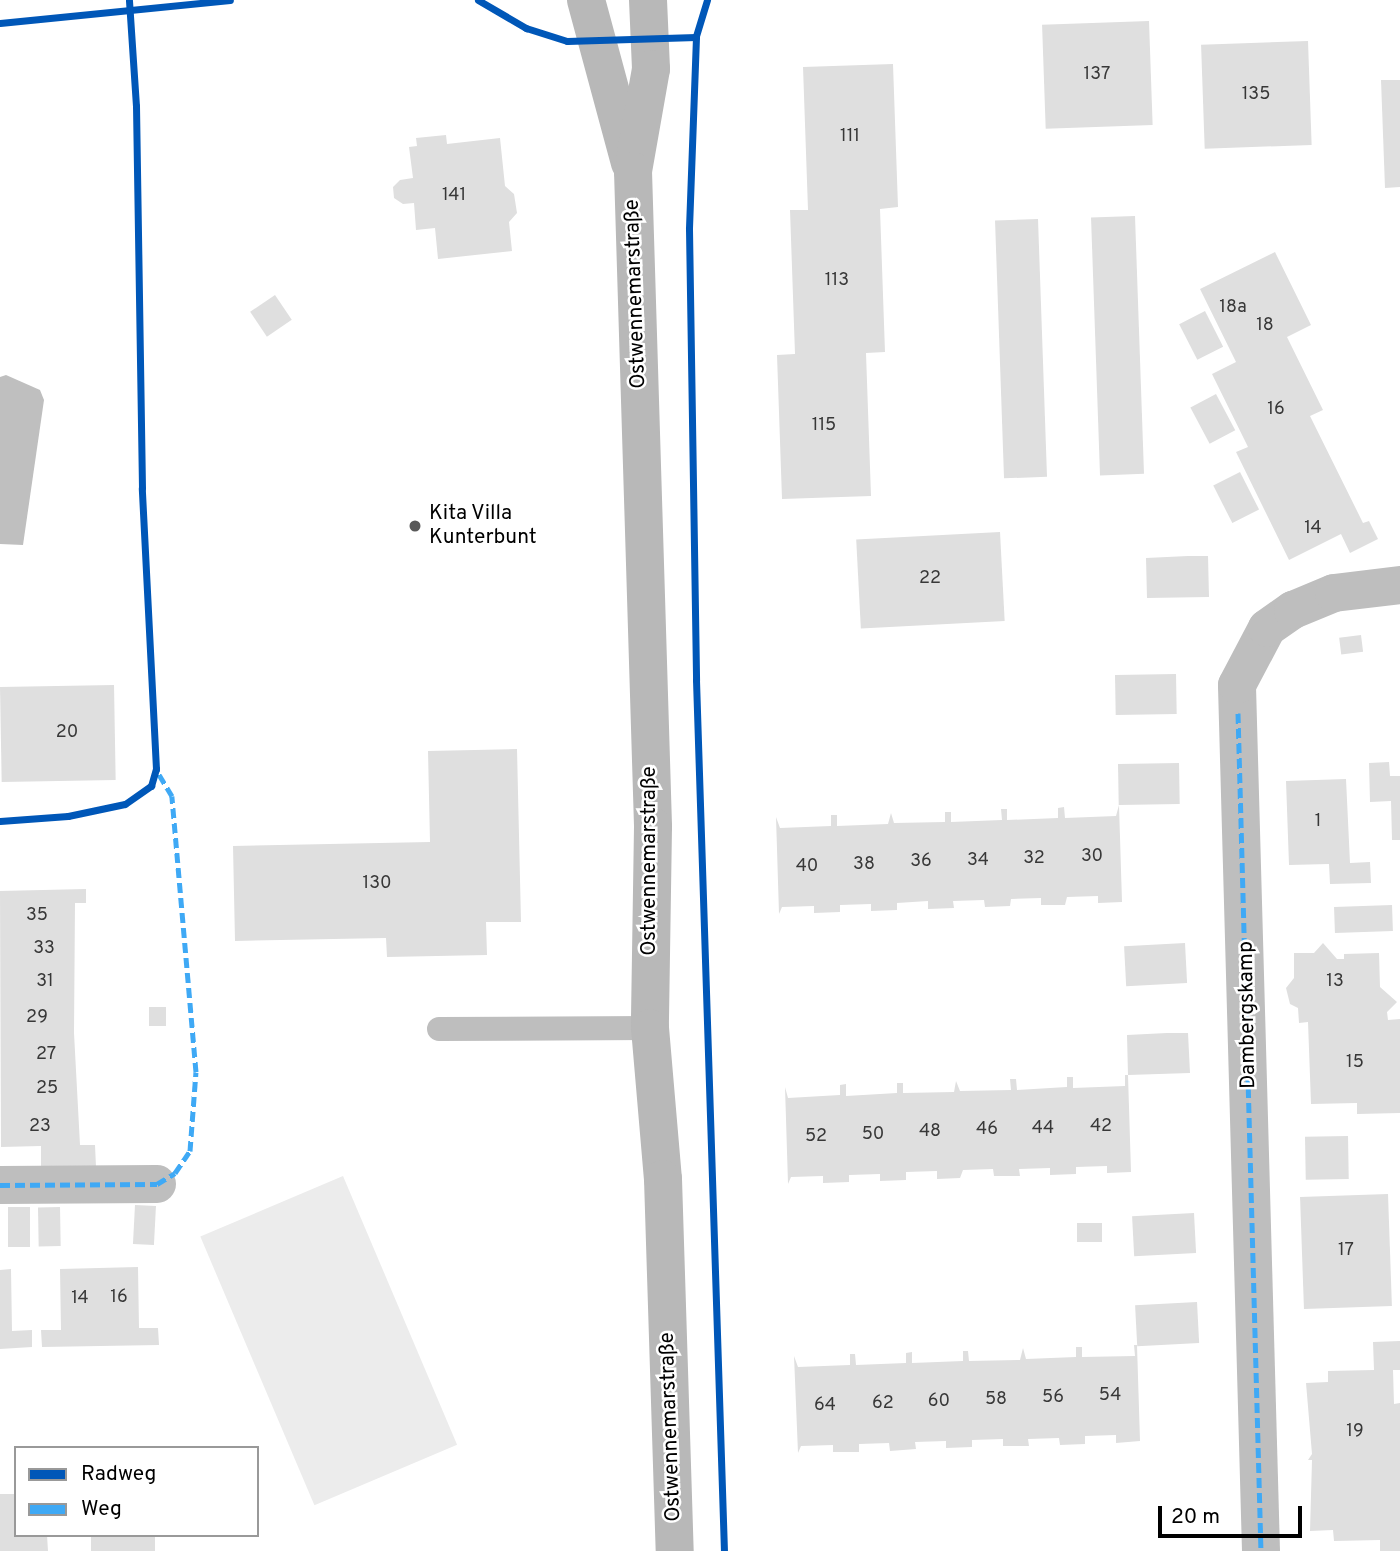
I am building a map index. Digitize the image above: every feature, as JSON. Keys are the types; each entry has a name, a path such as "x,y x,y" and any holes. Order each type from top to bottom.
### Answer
{"street":[{"name":"Ostwennemarstraße","path":"586,0 633,171"},
{"name":"Ostwennemarstraße","path":"648,0 651,69 633,171 653,827 650,1028 663,1179 675,1551"},
{"name":"Dambergskamp","path":"1261,1551 1237,685 1267,628 1293,610 1334,593 1400,586"},
{"path":"0,1185 158,1184"}],"lane":[{"path":"439,1029 650,1028"}],"shaded area":[{"path":"6,375 40,390 44,400 23,545 0,544 0,377"},
{"path":"343,1176 457,1445 314,1505 200,1237"}],"building":[{"path":"1149,21 1153,125 1046,129 1042,25"},
{"path":"1308,41 1312,145 1205,149 1201,45"},
{"path":"893,64 898,207 880,209 885,352 866,353 871,496 782,499 777,355 795,354 790,210 808,210 803,67"},
{"path":"1381,80 1400,80 1400,187 1385,188"},
{"path":"446,135 447,144 500,138 505,186 514,194 517,213 509,222 512,251 438,259 435,228 416,230 414,203 403,204 394,198 393,187 400,180 413,178 409,147 417,146 416,138"},
{"path":"1135,216 1144,474 1100,475 1091,218"},
{"path":"1038,219 1047,477 1004,478 995,221"},
{"path":"1275,252 1311,325 1287,337 1323,410 1310,416 1363,523 1369,521 1378,539 1350,553 1341,534 1289,560 1236,452 1248,447 1212,374 1236,362 1200,289"},
{"path":"275,295 292,320 267,337 250,312"},
{"path":"1205,311 1223,347 1197,360 1179,324"},
{"path":"1216,394 1235,430 1210,444 1190,408"},
{"path":"1240,472 1259,509 1232,523 1213,486"},
{"path":"1000,532 1005,621 861,628 856,540"},
{"path":"1208,556 1209,597 1147,598 1146,558"},
{"path":"1361,635 1363,652 1341,655 1339,638"},
{"path":"1176,674 1177,714 1116,715 1115,675"},
{"path":"114,685 116,780 2,782 0,687"},
{"path":"517,749 521,922 486,922 487,955 387,957 386,938 235,941 233,846 430,842 428,751"},
{"path":"1389,762 1390,776 1400,776 1400,840 1392,840 1391,801 1370,802 1369,763"},
{"path":"1179,763 1180,804 1119,805 1118,764"},
{"path":"1346,779 1350,863 1370,862 1371,883 1330,884 1329,864 1289,865 1286,781"},
{"path":"1119,805 1122,902 1098,903 1098,896 1067,897 1065,905 1041,905 1041,898 1011,899 1010,906 985,907 984,900 953,901 954,908 928,909 928,901 897,903 897,910 871,911 871,904 840,905 840,912 814,913 814,906 782,907 779,914 776,817 780,828 831,826 831,815 837,815 837,826 888,824 891,813 894,823 945,822 945,812 951,812 951,822 1002,820 1001,809 1007,809 1007,820 1058,818 1058,808 1064,807 1065,818 1116,816"},
{"path":"86,889 86,903 75,903 74,1033 80,1145 95,1145 96,1167 41,1168 41,1146 1,1147 0,891"},
{"path":"1392,905 1393,931 1335,933 1334,907"},
{"path":"1185,943 1187,983 1126,986 1124,946"},
{"path":"1323,943 1337,959 1344,959 1344,954 1379,953 1380,987 1397,1002 1387,1012 1388,1020 1400,1019 1400,1113 1357,1114 1357,1103 1311,1104 1308,1022 1299,1023 1298,1008 1290,1004 1286,988 1294,978 1294,953 1314,953"},
{"path":"149,1007 166,1007 166,1026 149,1026"},
{"path":"1188,1033 1190,1073 1128,1075 1127,1035"},
{"path":"1125,1075 1128,1075 1131,1172 1107,1173 1107,1166 1076,1167 1076,1174 1050,1175 1050,1168 1019,1169 1020,1176 994,1176 993,1169 963,1170 960,1178 937,1179 937,1171 906,1172 906,1180 880,1181 880,1174 849,1175 849,1182 823,1183 823,1176 791,1177 788,1184 785,1087 788,1098 840,1095 840,1085 846,1084 846,1096 897,1093 897,1083 903,1083 903,1093 954,1092 956,1081 960,1091 1011,1090 1010,1079 1016,1079 1017,1090 1067,1087 1067,1077 1073,1077 1073,1088 1125,1086"},
{"path":"1348,1136 1349,1179 1306,1180 1305,1137"},
{"path":"1388,1194 1392,1306 1304,1309 1300,1197"},
{"path":"135,1205 156,1206 154,1245 133,1244"},
{"path":"8,1207 30,1207 30,1247 8,1247"},
{"path":"38,1207 60,1207 61,1246 39,1246"},
{"path":"1194,1213 1196,1253 1134,1256 1132,1216"},
{"path":"1077,1223 1102,1223 1102,1242 1077,1242"},
{"path":"138,1267 139,1328 158,1328 159,1345 42,1347 41,1330 61,1330 60,1269"},
{"path":"11,1269 12,1331 32,1330 32,1347 0,1349 0,1270"},
{"path":"1197,1302 1199,1343 1137,1346 1135,1305"},
{"path":"1400,1341 1400,1370 1393,1370 1394,1404 1400,1403 1400,1551 1380,1551 1380,1540 1334,1541 1333,1530 1310,1531 1312,1460 1308,1460 1312,1454 1306,1383 1328,1382 1328,1371 1374,1370 1373,1342"},
{"path":"1134,1345 1137,1345 1140,1441 1116,1443 1116,1435 1085,1436 1085,1444 1060,1445 1059,1438 1028,1439 1029,1446 1003,1446 1003,1439 972,1440 972,1447 946,1448 946,1441 915,1442 916,1449 890,1451 889,1443 859,1444 859,1452 833,1452 833,1445 801,1446 798,1453 794,1356 798,1367 850,1365 850,1354 855,1354 856,1365 906,1363 906,1353 912,1352 912,1363 963,1361 963,1351 968,1351 969,1361 1020,1360 1023,1348 1026,1359 1076,1357 1076,1347 1082,1347 1082,1357 1135,1356"},
{"path":"0,1494 14,1494 14,1537 47,1537 48,1551 0,1551"},
{"path":"91,1537 155,1537 155,1551 91,1551"}],"marked path":[{"path":"1238,713 1261,1551"},
{"path":"0,1185 157,1184 175,1173 190,1151 196,1072 172,796 156,769"}],"cycle path":[{"path":"0,821 68,816 125,804 151,786 156,769 142,488 136,106 129,0"},
{"path":"0,23 230,0"},
{"path":"478,0 526,28 567,41 696,37"},
{"path":"707,0 696,37 689,229 696,680 724,1551"}],"place":[{"name":"Kita Villa Kunterbunt","path":"415,526"}]}
